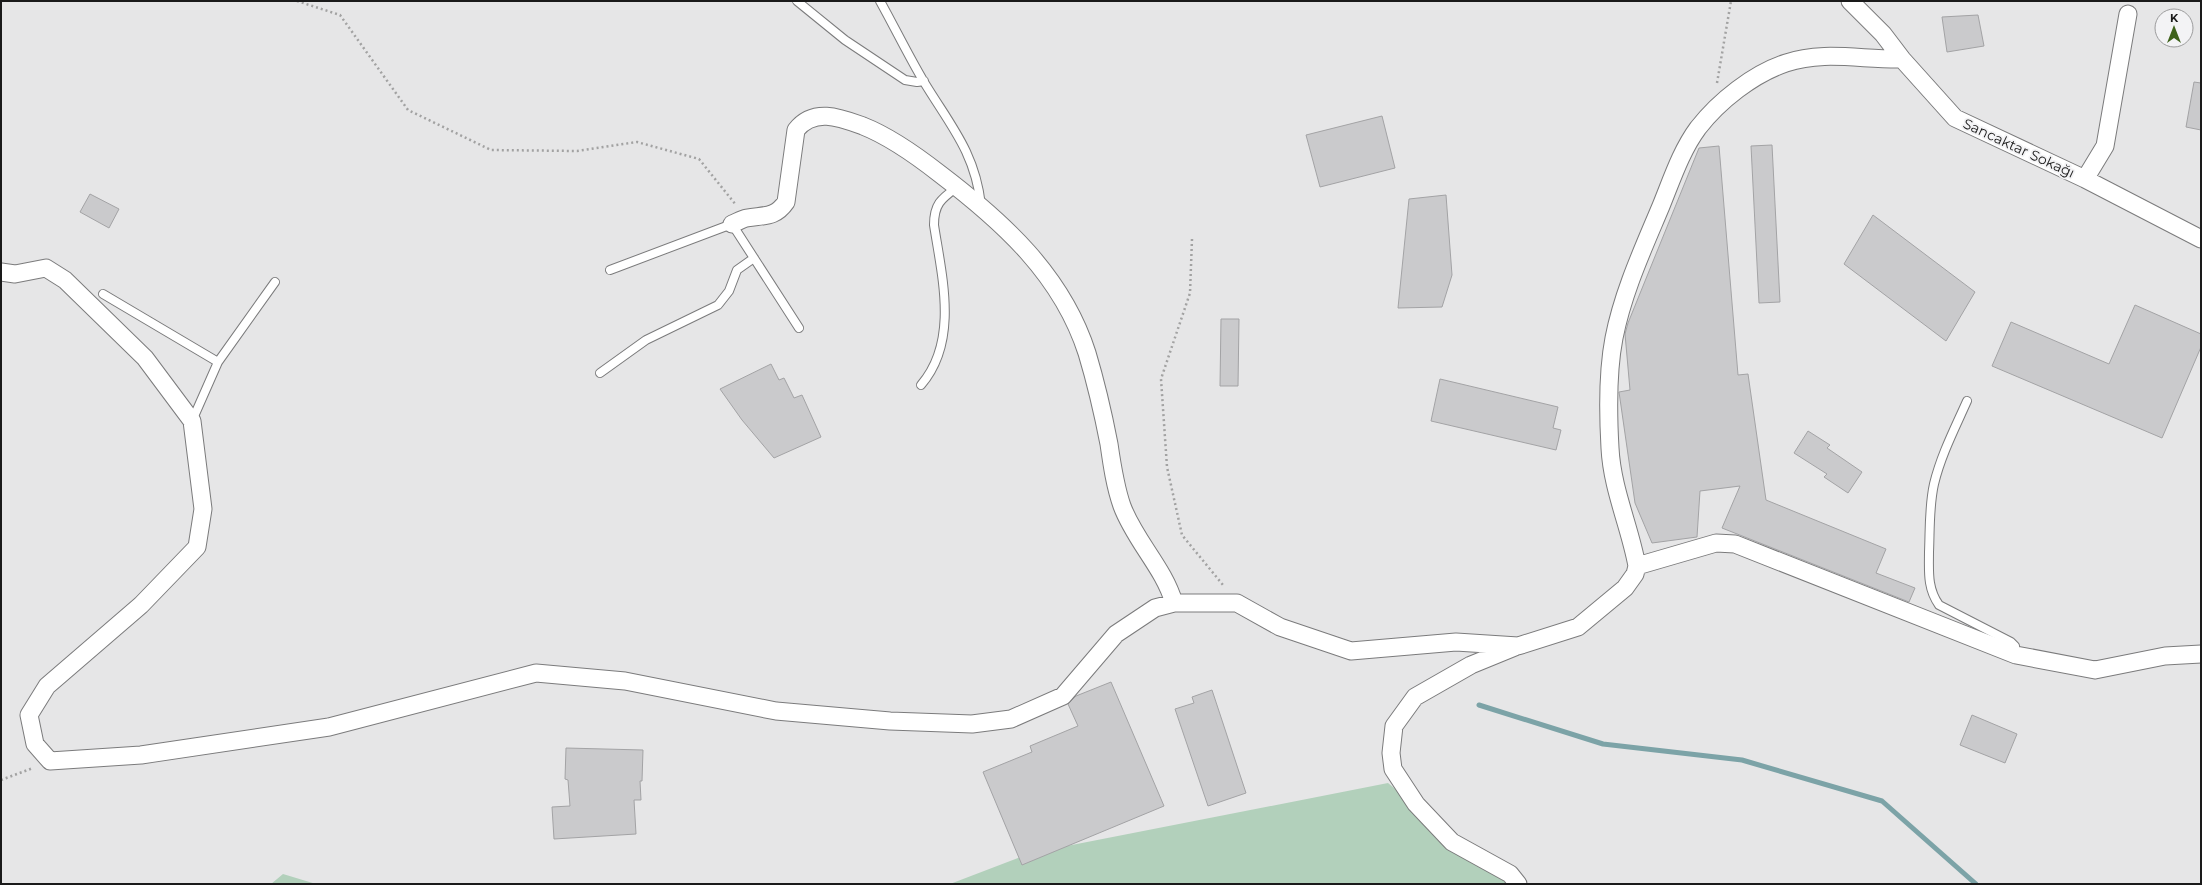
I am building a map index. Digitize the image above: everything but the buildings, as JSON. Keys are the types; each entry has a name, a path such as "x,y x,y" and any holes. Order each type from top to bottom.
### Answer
{"street":[{"name":"Sancaktar Sokağı","path":"1850,1 1882,34 1902,59 1955,118 2085,179 2201,240"},
{"path":"2085,179 2105,146 2128,14"},
{"path":"1518,884 1510,874 1452,842 1416,804 1393,769 1391,753 1394,726 1415,697 1471,665 1518,646 1578,627 1625,588 1635,574 1637,566 1619,498 1610,450 1609,396 1614,340 1623,303 1633,274 1684,152 1699,128 1726,100 1745,85 1784,64 1803,58 1826,56 1902,59"},
{"path":"739,221 764,217 774,214 781,209 786,202 796,130 802,122 820,116 842,118 871,129 923,161 981,206 1021,244 1040,266 1054,285 1073,319 1086,352 1101,404 1115,483 1122,506 1133,531 1168,585 1174,604"},
{"path":"1,272 15,274 46,268 65,280 145,358 192,421 203,509 197,547 141,605 47,686 29,715 34,744 50,761 141,755 329,727 536,673 625,681 776,711 890,721 972,724 1011,719 1063,696 1116,634 1155,608 1174,604 1237,603 1280,627 1351,651 1456,642 1518,646"},
{"path":"1637,566 1716,543 1735,544 2016,655 2095,670 2165,656 2201,654"}],"lane":[{"path":"797,1 845,40 904,80 924,81"},
{"path":"880,1 924,81 962,141 971,160 978,182 981,206"},
{"path":"921,385 935,364 944,329 945,310 934,225 935,212 941,199 957,187"},
{"path":"610,270 739,221 754,258 799,328"},
{"path":"600,373 646,340 718,305 729,291 738,270 754,258"},
{"path":"192,421 218,362 275,282"},
{"path":"103,294 218,362"},
{"path":"1967,401 1941,462 1934,484 1930,511 1929,583 1934,598 1939,605 2011,642 2016,650 2016,655"}],"path":[{"path":"297,1 340,15 408,110 492,150 577,152 637,142 699,160 739,221"},
{"path":"1716,87 1731,1"},
{"path":"1192,239 1190,293 1161,379 1167,467 1182,535 1237,603"},
{"path":"1,780 50,761"}],"green space":[{"path":"1388,783 1511,884 950,884 1031,853"},
{"path":"283,874 316,884 271,884"}],"waterway":[{"path":"1479,705 1603,744 1742,760 1882,801 1976,884"}]}
